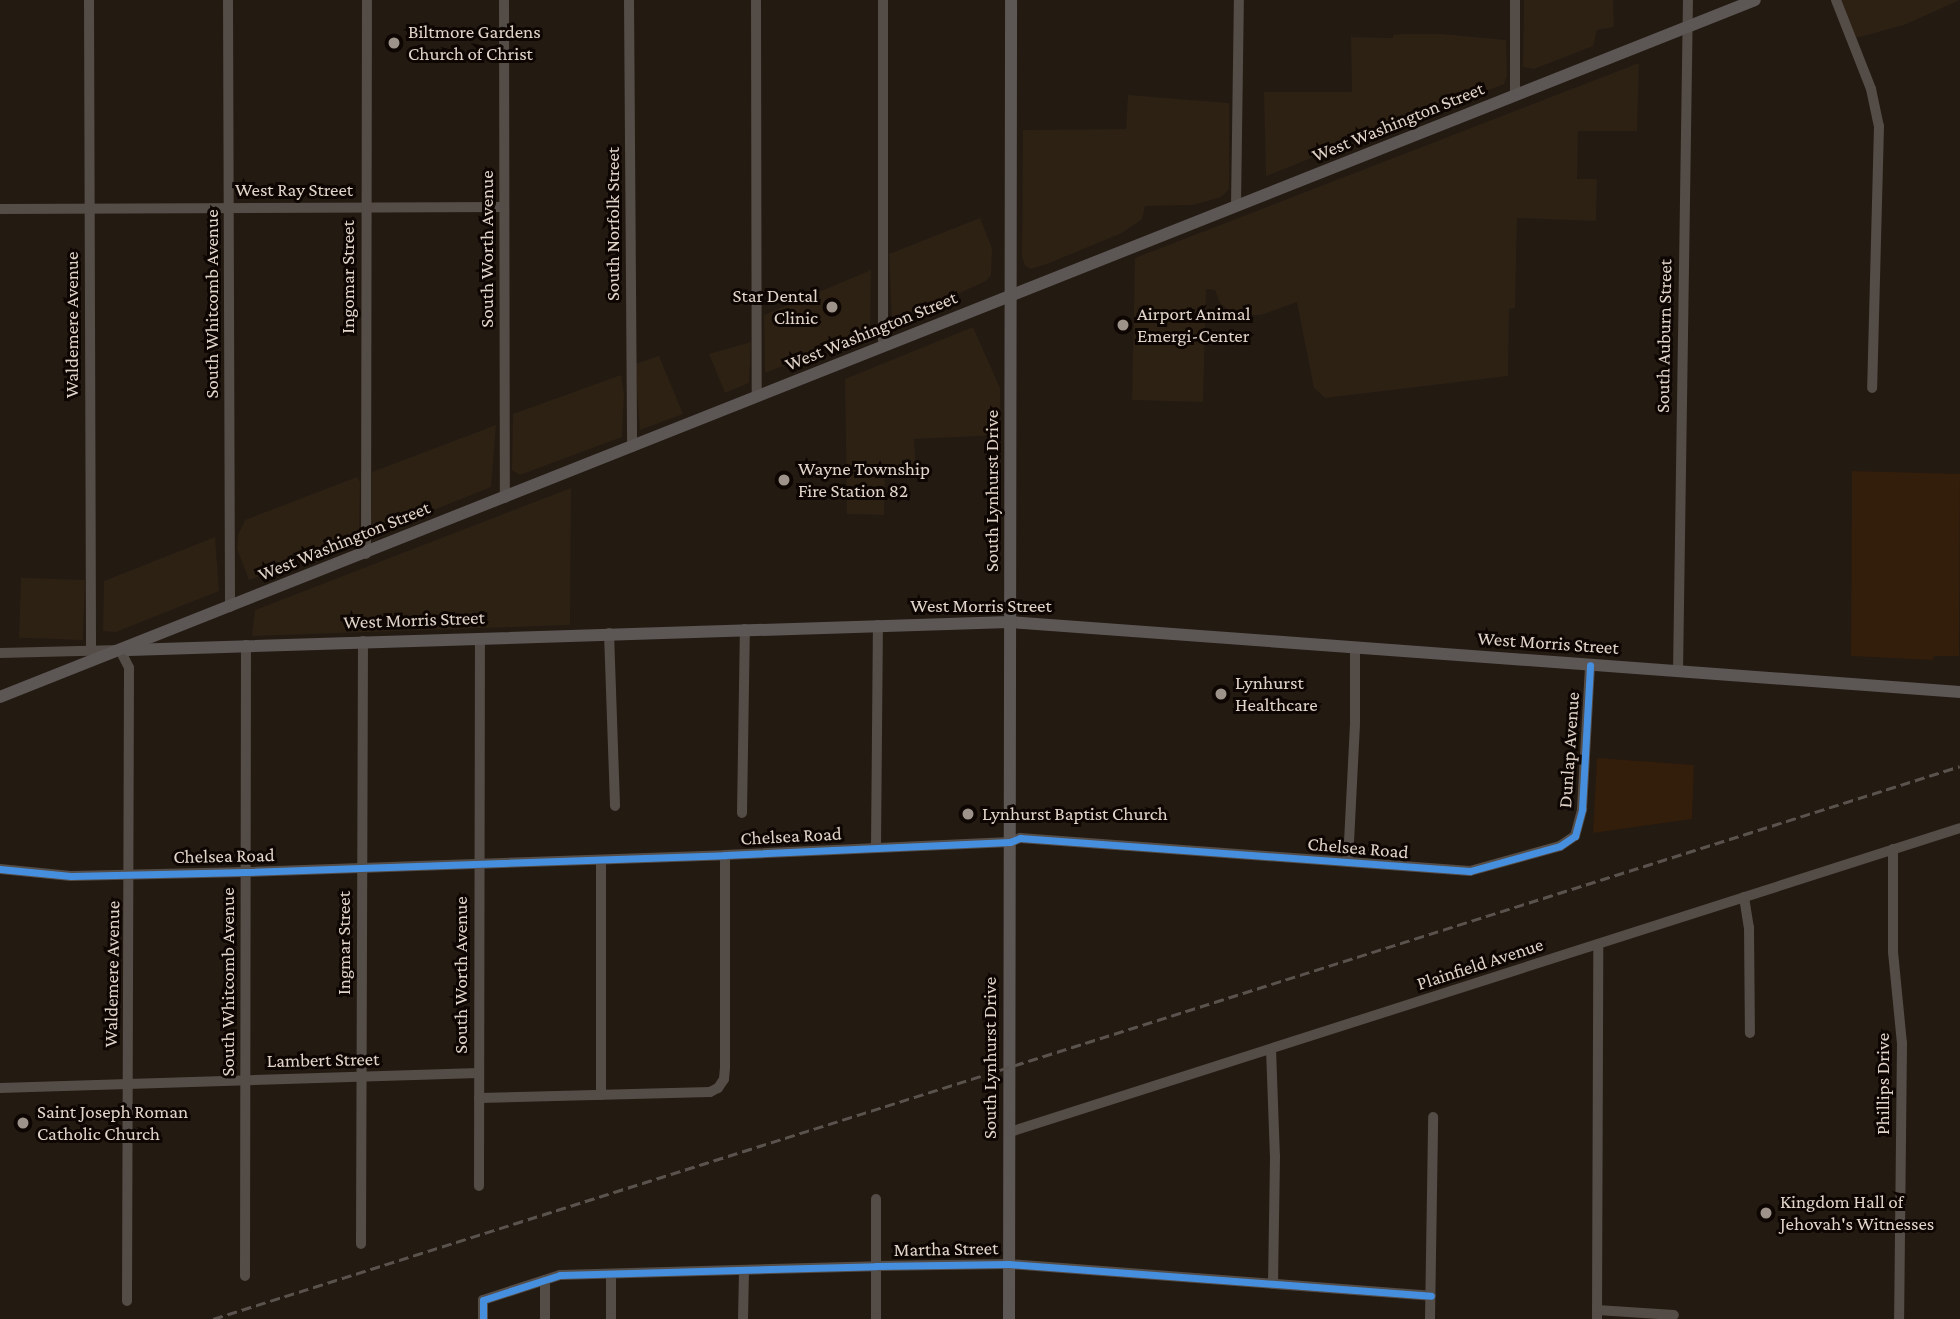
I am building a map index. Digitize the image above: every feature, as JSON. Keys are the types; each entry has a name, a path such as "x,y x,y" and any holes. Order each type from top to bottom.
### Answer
{"main road":[{"name":"South Lynhurst Drive","path":"1009,1319 1012,0"},
{"name":"West Washington Street","path":"0,697 366,554 1755,0"},
{"name":"West Morris Street","path":"120,650 1010,622 1960,692"}],"street":[{"name":"Waldemere Avenue","path":"89,0 91,650"},
{"name":"South Whitcomb Avenue","path":"228,0 230,607"},
{"name":"Ingomar Street","path":"366,554 367,0"},
{"name":"South Worth Avenue","path":"504,0 505,498"},
{"name":"South Norfolk Street","path":"629,0 632,447"},
{"path":"756,0 757,397"},
{"path":"883,0 883,347"},
{"path":"1236,206 1239,0"},
{"path":"1515,0 1515,96"},
{"name":"South Auburn Street","path":"1678,672 1685,28 1688,0"},
{"path":"1836,0 1871,89 1879,127 1872,388"},
{"name":"West Ray Street","path":"0,209 504,207"},
{"path":"876,847 878,625"},
{"path":"742,813 745,629"},
{"path":"609,633 615,806"},
{"name":"South Worth Avenue","path":"479,1186 480,638"},
{"name":"Ingmar Street","path":"361,1244 363,641"},
{"name":"South Whitcomb Avenue","path":"245,1276 246,645"},
{"path":"1348,862 1355,722 1355,648"},
{"name":"Waldemere Avenue","path":"120,650 130,671 127,1301"},
{"name":"West Morris Street","path":"0,653 120,650"},
{"name":"Dunlap Avenue","path":"1575,836 1582,809 1590,665"},
{"name":"Plainfield Avenue","path":"1010,1132 1960,828"},
{"name":"Chelsea Road","path":"0,869 52,876 246,872 725,855 1010,842 1020,838 1466,872 1560,846 1575,836"},
{"name":"Phillips Drive","path":"1893,849 1893,952 1902,1043 1899,1319"},
{"path":"479,1098 710,1092 719,1087 725,1068 725,855"},
{"path":"601,860 601,1095"},
{"path":"1744,897 1749,928 1750,1033"},
{"path":"1598,944 1597,1315 1674,1315"},
{"path":"1271,1049 1275,1157 1273,1284"},
{"name":"Lambert Street","path":"0,1088 479,1073"},
{"path":"1430,1319 1433,1117"},
{"path":"876,1199 876,1319"},
{"name":"Martha Street","path":"545,1280 560,1275 1009,1264 1431,1296"},
{"path":"743,1319 744,1270"},
{"path":"611,1274 611,1319"},
{"path":"483,1319 483,1300 545,1280 545,1319"}],"shaded area":[{"path":"1524,0 1613,0 1614,27 1597,30 1593,46 1534,69 1523,67"},
{"path":"1841,0 1960,0 1904,25 1856,38"},
{"path":"1442,34 1506,40 1507,76 1504,84 1424,116 1393,123 1370,135 1335,144 1309,159 1266,176 1264,92 1352,92 1351,37 1393,38 1393,35"},
{"path":"1639,63 1637,131 1578,131 1577,179 1597,179 1596,221 1517,218 1515,308 1509,309 1508,376 1325,398 1314,388 1297,302 1261,315 1242,315 1228,310 1220,303 1215,290 1206,289 1203,402 1132,400 1135,258"},
{"path":"1128,95 1229,103 1229,189 1221,197 1193,205 1145,206 1142,219 1122,233 1047,264 1031,269 1025,266 1022,256 1023,130 1126,129"},
{"path":"980,218 992,248 991,275 986,281 892,324 889,254"},
{"path":"871,270 870,332 765,373 764,315"},
{"path":"973,327 1000,388 1000,435 914,439 916,472 885,474 884,515 847,514 845,379"},
{"path":"751,342 749,383 725,393 709,354"},
{"path":"659,356 683,414 640,430 635,364"},
{"path":"621,375 624,393 622,437 520,475 512,470 513,414"},
{"path":"496,425 491,487 376,533 371,529 372,472"},
{"path":"1852,471 1960,474 1959,656 1934,656 1933,660 1851,656"},
{"path":"357,477 360,482 359,539 249,580 237,549 238,535 245,520"},
{"path":"571,488 570,625 252,636 255,610"},
{"path":"215,537 219,591 116,632 103,631 104,581"},
{"path":"21,578 85,580 83,640 19,638"},
{"path":"1597,758 1694,765 1692,819 1593,833"}],"railway":[{"path":"213,1319 1960,766"}],"cycle path":[{"path":"0,869 71,876 246,872 725,855 1010,842 1020,838 1470,871 1560,846 1575,836 1582,809 1590,665"},
{"path":"483,1319 483,1300 560,1275 876,1266 1009,1264 1431,1296"}],"place":[{"name":"Biltmore Gardens Church of Christ","path":"394,43"},
{"name":"Star Dental Clinic","path":"832,307"},
{"name":"Airport Animal Emergi-Center","path":"1123,325"},
{"name":"Wayne Township Fire Station 82","path":"784,480"},
{"name":"Lynhurst Healthcare","path":"1221,694"},
{"name":"Lynhurst Baptist Church","path":"968,814"},
{"name":"Saint Joseph Roman Catholic Church","path":"23,1123"},
{"name":"Kingdom Hall of Jehovah's Witnesses","path":"1766,1213"}]}
